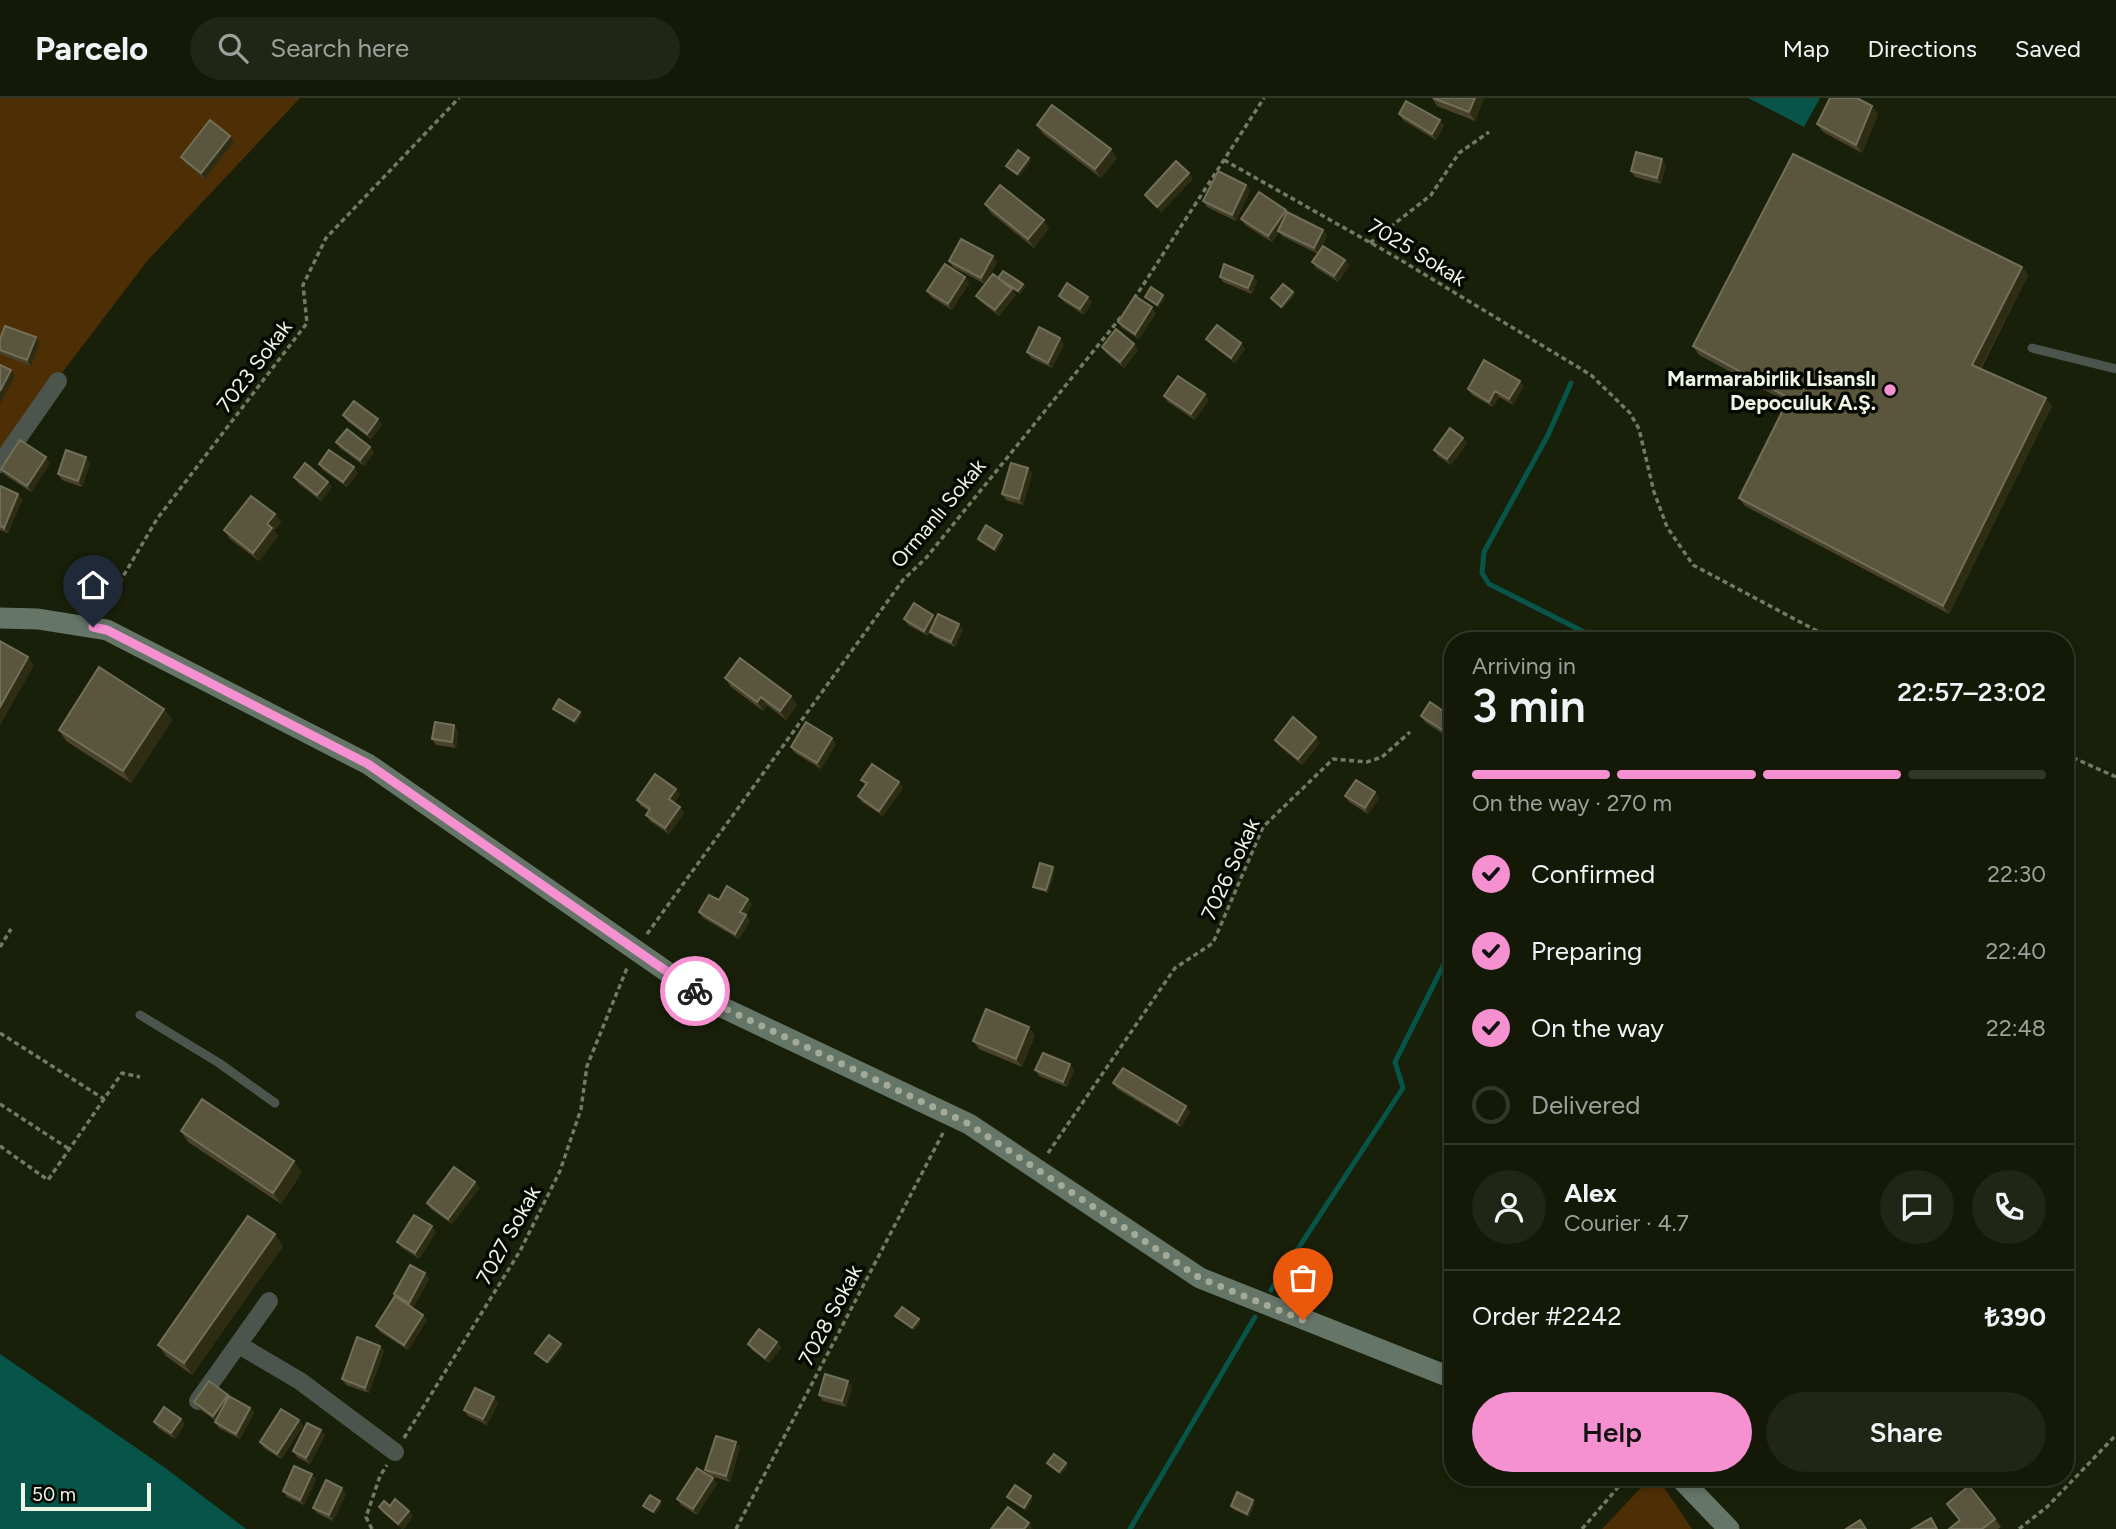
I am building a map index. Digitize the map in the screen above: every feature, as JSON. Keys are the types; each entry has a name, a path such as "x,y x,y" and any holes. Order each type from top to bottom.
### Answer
{"main road":[{"path":"0,618 37,619 107,630 368,764 709,1001 952,1116 1037,1169 1200,1278 1444,1375"},
{"path":"1688,1486 1729,1529"}],"street":[{"path":"0,464 58,381"},
{"path":"197,1402 269,1301"},
{"path":"239,1345 300,1381 395,1452"}],"lane":[{"path":"2032,348 2116,369"},
{"path":"140,1015 219,1063 275,1103"}],"path":[{"name":"7023 Sokak","path":"93,627 157,519 307,323 303,285 326,238 458,98"},
{"path":"1132,301 1264,98"},
{"path":"1370,243 1431,195 1459,153 1489,132"},
{"name":"7025 Sokak","path":"1224,160 1370,243 1591,375 1630,413 1639,429 1654,492 1667,527 1693,565 1819,632"},
{"name":"Ormanlı Sokak","path":"635,950 903,580 926,558 1125,312"},
{"name":"7026 Sokak","path":"1037,1169 1175,968 1213,943 1263,827 1333,759 1367,762 1382,757 1410,732"},
{"path":"2074,758 2116,777"},
{"path":"0,947 11,929"},
{"name":"7027 Sokak","path":"372,1529 366,1517 380,1476 520,1251 560,1171 581,1110 587,1066 596,1038 635,950"},
{"path":"0,1033 104,1099"},
{"path":"0,1146 48,1180 122,1073 140,1077"},
{"path":"0,1104 69,1149"},
{"name":"7028 Sokak","path":"736,1529 952,1116"},
{"path":"2074,1478 2116,1434"},
{"path":"1582,1529 1619,1486"},
{"path":"2019,1529 2047,1507 2067,1486"}],"shaded area":[{"path":"0,98 300,98 148,260 0,454"},
{"path":"1643,1486 1663,1486 1692,1529 1602,1529"}],"water":[{"path":"1748,98 1820,98 1804,127"},
{"path":"0,1354 164,1467 246,1529 0,1529"}],"building":[{"path":"1433,98 1475,98 1469,112"},
{"path":"1830,98 1857,98 1872,106 1856,145 1817,124"},
{"path":"1406,101 1440,120 1432,134 1399,114"},
{"path":"1052,105 1111,149 1095,169 1037,125"},
{"path":"210,120 230,136 201,173 181,157"},
{"path":"1018,150 1029,158 1017,174 1006,166"},
{"path":"1636,152 1662,159 1657,178 1631,171"},
{"name":"Marmarabirlik Lisanslı Depoculuk A.Ş.","path":"1793,154 2022,267 1972,365 2046,398 1943,606 1739,498 1789,398 1693,346"},
{"path":"1176,161 1189,173 1157,207 1145,195"},
{"path":"1218,171 1246,185 1232,215 1203,201"},
{"path":"1000,185 1044,220 1028,239 985,204"},
{"path":"1259,192 1286,210 1268,236 1241,219"},
{"path":"1287,212 1323,230 1314,248 1278,231"},
{"path":"961,239 993,256 981,278 949,261"},
{"path":"1323,246 1345,260 1334,276 1312,262"},
{"path":"945,264 965,277 948,304 927,291"},
{"path":"1224,264 1253,276 1248,288 1220,277"},
{"path":"1003,271 1023,284 1018,291 998,278"},
{"path":"993,274 1012,289 995,310 976,296"},
{"path":"1067,283 1088,297 1080,309 1059,296"},
{"path":"1283,284 1293,292 1281,307 1271,298"},
{"path":"1151,287 1163,295 1157,305 1145,297"},
{"path":"1135,296 1152,307 1135,334 1118,322"},
{"path":"1217,325 1241,343 1231,358 1206,339"},
{"path":"5,326 36,337 27,360 0,350 0,339"},
{"path":"1039,327 1060,338 1048,363 1027,352"},
{"path":"1116,329 1134,344 1120,362 1102,347"},
{"path":"1484,360 1520,381 1509,399 1495,391 1489,402 1468,389"},
{"path":"0,365 11,370 0,391"},
{"path":"1178,376 1205,394 1191,414 1164,396"},
{"path":"354,401 378,419 367,434 343,415"},
{"path":"1450,428 1463,438 1447,459 1434,450"},
{"path":"347,429 370,447 360,460 336,442"},
{"path":"20,440 46,457 27,486 1,469"},
{"path":"66,450 86,457 78,481 58,474"},
{"path":"329,450 354,467 343,482 319,464"},
{"path":"305,463 328,482 317,495 294,477"},
{"path":"1011,463 1028,468 1019,499 1002,494"},
{"path":"0,486 18,494 4,528 0,526"},
{"path":"251,496 275,514 267,524 272,528 253,553 224,530"},
{"path":"986,525 1002,535 994,549 978,539"},
{"path":"914,603 933,615 924,631 904,619"},
{"path":"938,614 959,624 951,642 930,632"},
{"path":"0,641 28,657 0,707"},
{"path":"740,658 791,696 780,711 761,697 757,702 725,678"},
{"path":"99,667 164,709 123,771 59,730"},
{"path":"559,699 580,712 574,721 553,709"},
{"path":"1430,702 1444,712 1444,731 1421,716"},
{"path":"1293,717 1316,737 1298,759 1275,740"},
{"path":"435,722 454,725 452,742 432,739"},
{"path":"806,722 832,738 817,763 791,747"},
{"path":"872,764 899,782 879,811 858,796 867,783 861,780"},
{"path":"655,774 676,789 669,799 680,807 665,828 646,815 650,809 637,800"},
{"path":"1356,780 1375,792 1365,808 1345,796"},
{"path":"1040,863 1053,867 1046,890 1033,887"},
{"path":"727,886 748,899 740,912 746,915 735,934 699,912 709,895 719,900"},
{"path":"986,1009 1029,1027 1016,1059 973,1041"},
{"path":"1043,1053 1070,1064 1063,1082 1035,1070"},
{"path":"1123,1068 1186,1106 1177,1122 1113,1083"},
{"path":"202,1099 294,1161 273,1193 181,1131"},
{"path":"454,1167 475,1182 448,1219 427,1203"},
{"path":"414,1215 432,1226 415,1253 397,1242"},
{"path":"248,1216 275,1234 184,1363 158,1345"},
{"path":"410,1265 425,1273 409,1303 394,1294"},
{"path":"395,1296 423,1315 404,1345 376,1326"},
{"path":"902,1307 919,1319 912,1328 895,1316"},
{"path":"759,1329 777,1342 765,1358 748,1344"},
{"path":"549,1335 561,1344 547,1362 535,1353"},
{"path":"357,1337 380,1346 365,1388 342,1379"},
{"path":"825,1374 848,1381 842,1401 819,1395"},
{"path":"209,1381 228,1395 213,1416 194,1402"},
{"path":"475,1388 494,1397 483,1419 464,1410"},
{"path":"229,1396 250,1408 236,1434 215,1422"},
{"path":"164,1407 181,1419 171,1433 154,1422"},
{"path":"281,1409 299,1420 277,1454 260,1442"},
{"path":"307,1423 321,1430 306,1458 293,1451"},
{"path":"716,1436 736,1442 726,1476 705,1470"},
{"path":"1054,1454 1066,1463 1059,1472 1047,1463"},
{"path":"294,1466 312,1474 300,1500 283,1491"},
{"path":"697,1468 713,1478 693,1509 677,1499"},
{"path":"326,1480 342,1488 329,1515 313,1508"},
{"path":"1015,1485 1031,1496 1024,1508 1007,1497"},
{"path":"1969,1486 1995,1519 1982,1529 1949,1529 1960,1520 1947,1504"},
{"path":"1237,1492 1253,1500 1247,1514 1231,1506"},
{"path":"650,1495 660,1501 653,1512 643,1506"},
{"path":"395,1499 409,1511 398,1524 379,1507 384,1501 390,1506"},
{"path":"1008,1507 1029,1523 1024,1529 991,1529"},
{"path":"1931,1518 1937,1529 1912,1529"},
{"path":"1860,1520 1866,1529 1846,1529"}],"waterway":[{"path":"1571,383 1548,435 1484,552 1482,573 1489,584 1584,632"},
{"path":"1271,1290 1403,1088 1395,1062 1444,964"},
{"path":"1130,1529 1255,1317"}],"way so far":[{"path":"695,991 709,1001 969,1124 1200,1278 1303,1320"}],"place":[{"name":"Marmarabirlik Lisanslı Depoculuk A.Ş.","path":"1890,390"}],"route":[{"path":"93,627 107,630 368,764 695,991"}]}
